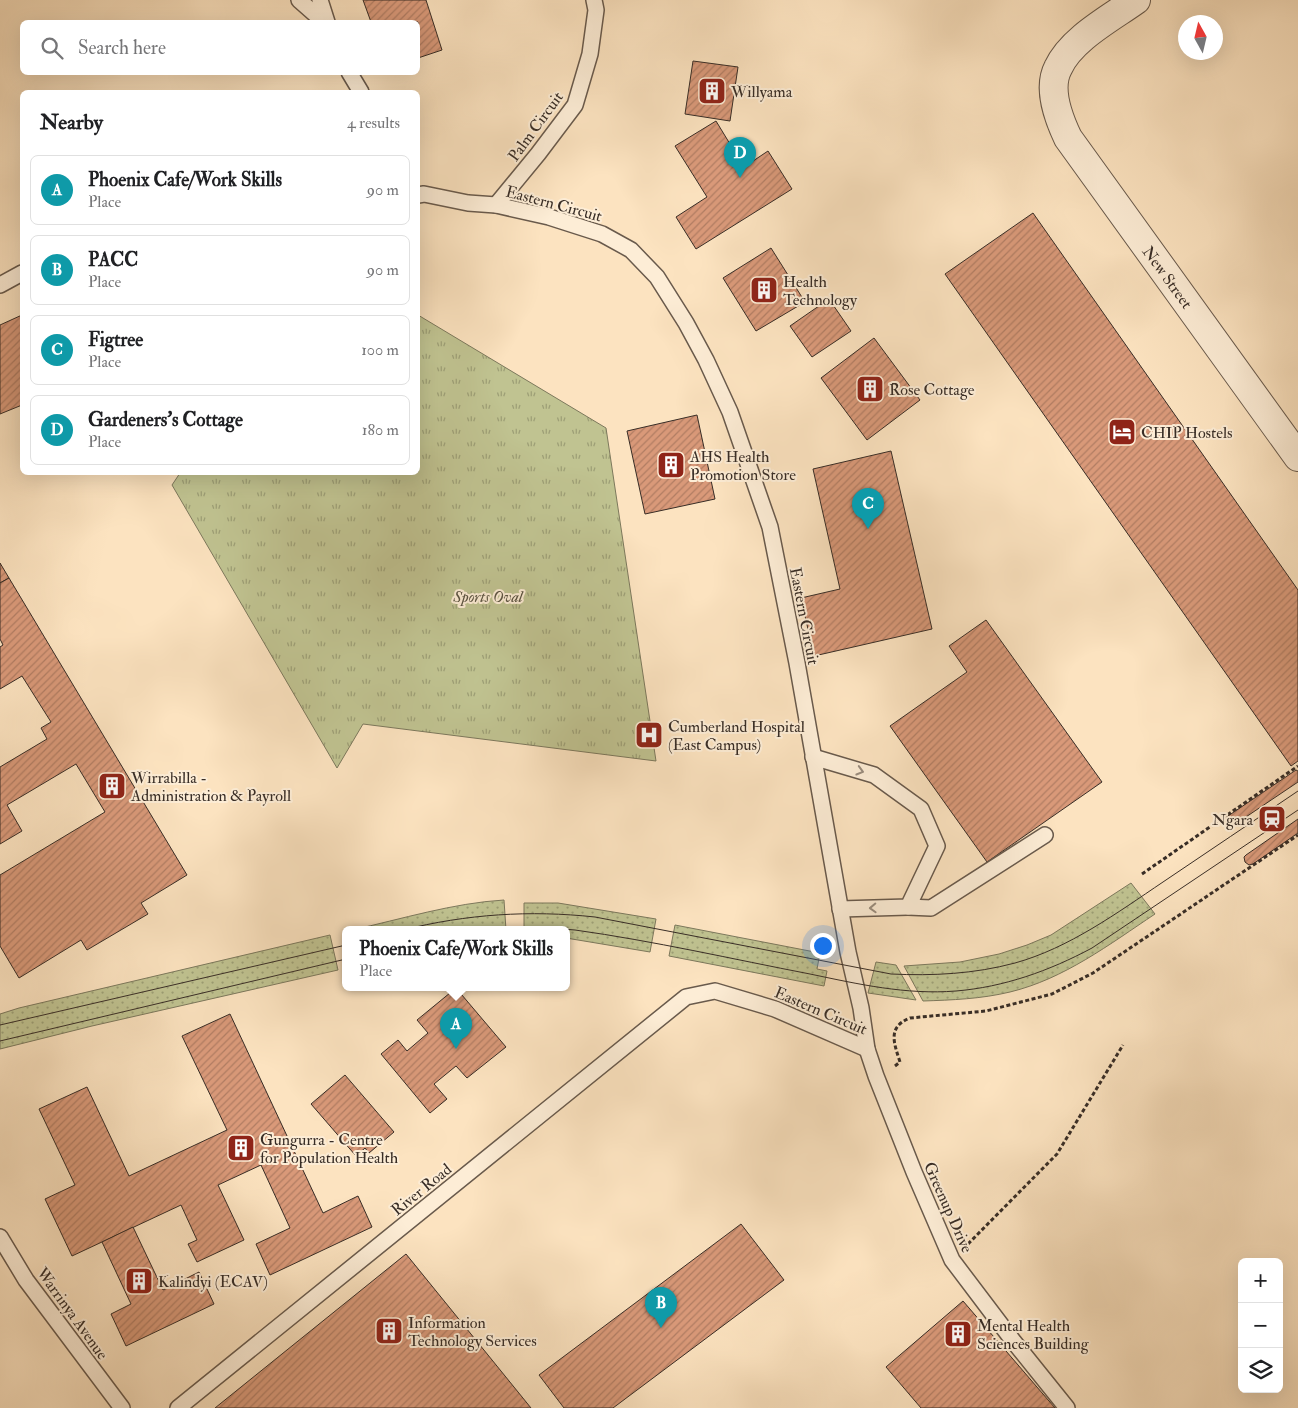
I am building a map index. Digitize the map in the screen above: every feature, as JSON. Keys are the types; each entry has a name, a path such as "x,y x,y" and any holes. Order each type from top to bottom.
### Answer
{"street":[{"name":"New Street","path":"1136,0 1070,50 1057,69 1054,90 1060,123 1068,138 1298,457"}],"lane":[{"path":"299,0 324,20"},
{"path":"320,0 325,20"},
{"name":"Palm Circuit","path":"496,205 575,105 590,54 596,10 594,0"},
{"path":"351,75 359,90"},
{"name":"Eastern Circuit","path":"420,190 468,202 496,205 549,217 602,234 631,250 657,277 686,323 706,360 730,412 770,527 797,663 840,909 868,1049"},
{"path":"0,285 20,274"},
{"path":"813,757 874,775 921,809 937,846 908,907"},
{"path":"840,909 931,908 1045,835"},
{"name":"Eastern Circuit","path":"686,997 715,991 775,1009 868,1049"},
{"name":"River Road","path":"178,1408 686,997"},
{"name":"Greenup Drive","path":"868,1049 876,1076 914,1172 952,1260 1067,1408"},
{"name":"Warrinya Avenue","path":"0,1237 26,1280 122,1408"}],"path":[{"path":"1142,874 1298,766"},
{"path":"890,1068 900,1062 894,1033 901,1022 910,1018 986,1012 1052,994 1093,973 1298,835"},
{"path":"952,1260 1057,1154 1123,1045"}],"green space":[{"name":"Sports Oval","path":"420,316 606,428 656,761 363,724 337,768 172,485 179,475 420,475"},
{"path":"1131,883 1155,914 1068,970 1030,986 988,996 956,1000 923,1001 904,966 960,962 999,954 1027,945 1051,935"},
{"path":"504,900 506,926 369,926 466,904"},
{"path":"524,903 558,903 656,919 650,952 570,939 570,926 524,926"},
{"path":"675,925 820,953 817,969 827,971 824,986 669,956"},
{"path":"330,935 338,970 0,1049 0,1014"},
{"path":"876,962 896,965 916,1000 868,993"}],"building":[{"path":"363,0 426,0 442,50 420,57 420,20 370,20"},
{"name":"Willyama","path":"693,61 738,67 730,121 685,114"},
{"path":"716,121 744,167 768,151 792,189 696,249 676,217 707,197 675,146"},
{"name":"CHIP Hostels","path":"1033,213 1298,590 1298,761 1291,766 945,274"},
{"name":"Health Technology","path":"771,248 805,302 756,331 723,278"},
{"name":"Health Technology","path":"829,299 851,331 812,357 790,326"},
{"path":"20,316 20,406 0,414 0,325"},
{"name":"Rose Cottage","path":"874,338 920,400 867,440 821,378"},
{"name":"AHS Health Promotion Store","path":"697,415 715,499 645,514 627,431"},
{"path":"891,451 932,629 814,656 801,598 840,589 813,469"},
{"path":"0,563 9,578 0,583"},
{"name":"Wirrabilla - Administration & Payroll","path":"9,578 187,875 141,903 148,914 87,950 81,940 19,978 0,946 0,875 105,812 76,764 7,805 22,831 0,844 0,767 47,739 41,728 51,722 22,676 0,689 0,647 3,645 0,639 0,583"},
{"path":"986,620 1102,782 987,862 890,726 967,672 949,646"},
{"path":"1296,770 1298,771 1298,782 1231,827 1224,825 1225,818"},
{"path":"1298,819 1298,833 1253,864 1249,865 1245,862 1244,857 1246,855"},
{"path":"452,991 459,991 506,1047 467,1078 456,1066 434,1084 447,1099 430,1113 381,1054 398,1040 407,1051 428,1033 417,1020"},
{"name":"Gungurra - Centre for Population Health","path":"230,1014 323,1213 358,1196 372,1227 270,1275 256,1244 290,1228 261,1165 218,1185 244,1240 197,1262 188,1244 197,1240 181,1205 72,1256 45,1199 75,1185 39,1109 87,1087 129,1176 227,1130 182,1036"},
{"path":"345,1075 394,1132 369,1153 365,1148 356,1156 311,1104"},
{"path":"741,1224 784,1280 613,1408 564,1408 539,1375"},
{"name":"Kalindyi (ECAV)","path":"133,1227 163,1290 199,1272 214,1304 126,1346 111,1314 131,1304 102,1242"},
{"name":"Information Technology Services","path":"406,1254 531,1408 215,1408"},
{"name":"Mental Health Sciences Building","path":"963,1301 1055,1408 921,1408 886,1367"}],"tram line":[{"path":"422,926 451,920 499,915 571,915 595,917 891,974 922,975 984,970 1015,963 1073,939 1128,906 1298,791"},
{"path":"570,930 664,945 882,988 937,992 974,989 1026,977 1092,948 1298,810"},
{"path":"0,1025 342,946"},
{"path":"0,1041 342,960"}],"place":[{"name":"Willyama","path":"712,91"},
{"name":"Gardeners's Cottage","path":"740,178"},
{"name":"Health Technology","path":"764,290"},
{"name":"Rose Cottage","path":"870,389"},
{"name":"CHIP Hostels","path":"1122,432"},
{"name":"AHS Health Promotion Store","path":"671,465"},
{"name":"Figtree","path":"868,529"},
{"name":"Cumberland Hospital (East Campus)","path":"649,735"},
{"name":"Wirrabilla - Administration & Payroll","path":"112,786"},
{"name":"Ngara","path":"1272,819"},
{"name":"Phoenix Cafe/Work Skills","path":"456,1049"},
{"name":"Gungurra - Centre for Population Health","path":"241,1148"},
{"name":"Kalindyi (ECAV)","path":"139,1281"},
{"name":"PACC","path":"661,1328"},
{"name":"Information Technology Services","path":"389,1331"},
{"name":"Mental Health Sciences Building","path":"958,1334"}]}
